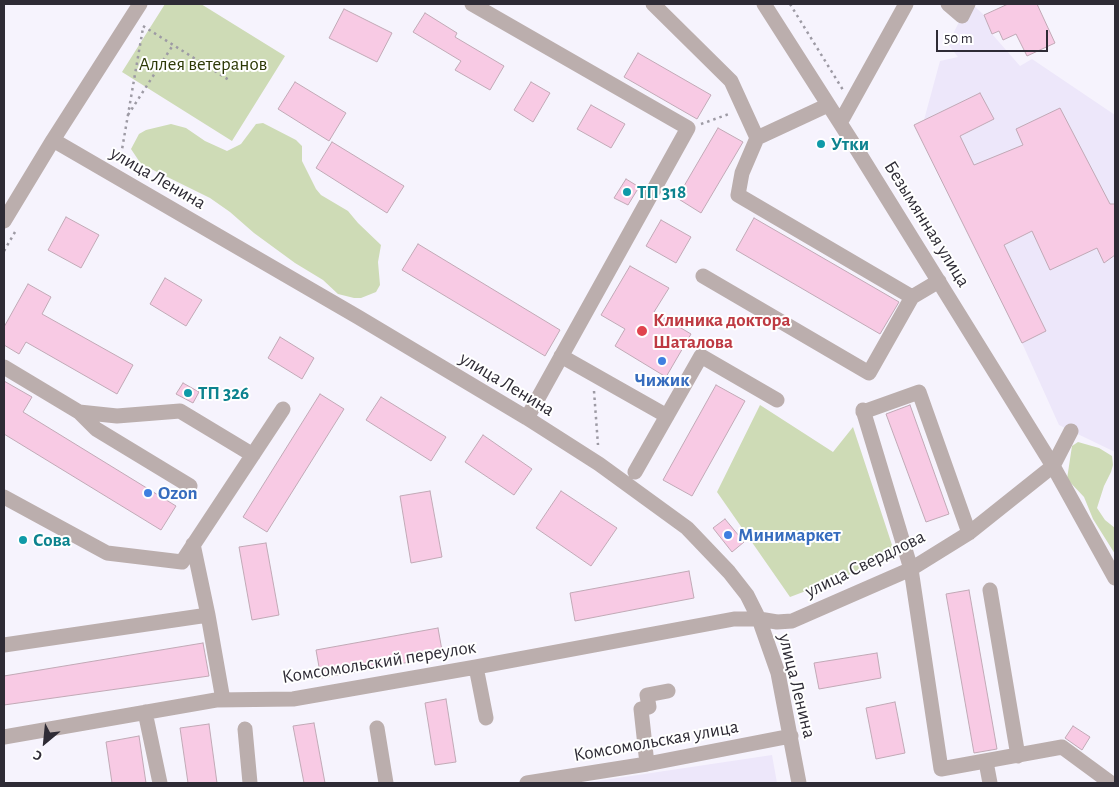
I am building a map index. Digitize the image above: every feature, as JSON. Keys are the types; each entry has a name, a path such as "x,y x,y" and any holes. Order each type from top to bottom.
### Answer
{"street":[{"path":"4,222 53,140 137,23 140,4"},
{"path":"472,4 688,128 527,418"},
{"path":"653,4 731,81 757,138"},
{"name":"Безымянная улица","path":"764,4 1053,466 1115,578"},
{"path":"840,123 906,4"},
{"path":"948,4 962,16 968,4"},
{"path":"828,105 757,138 742,173 738,195 912,297"},
{"name":"улица Ленина","path":"53,140 358,317 527,418 599,464 687,528 729,572 747,595 759,619 778,673 799,783"},
{"path":"703,276 869,373 912,297 939,281"},
{"path":"561,356 667,416"},
{"path":"635,472 701,356 777,400"},
{"path":"4,367 79,412 96,429 190,486"},
{"path":"969,533 919,392 863,411 911,568 941,769 1062,747 1111,783"},
{"path":"4,497 107,553 182,562 283,409"},
{"path":"79,412 116,416 180,411 252,455"},
{"path":"1053,466 1071,431"},
{"name":"улица Свердлова","path":"759,619 777,622 792,621 911,568 969,533 1053,466"},
{"path":"194,544 223,700"},
{"path":"990,590 1018,756"},
{"path":"4,644 208,615"},
{"name":"Комсомольский переулок","path":"4,737 223,700 293,699 734,619 759,619"},
{"path":"476,667 486,718"},
{"path":"647,764 641,709 649,707 647,695 668,691"},
{"path":"146,712 160,783"},
{"path":"245,728 250,783"},
{"path":"377,728 386,783"},
{"name":"Комсомольская улица","path":"527,783 647,764 791,736"},
{"path":"986,762 990,783"}],"path":[{"path":"790,4 851,104"},
{"path":"117,177 127,117 137,23 229,80"},
{"path":"127,117 173,45"},
{"path":"688,128 744,109"},
{"path":"593,374 599,464"}],"shaded area":[{"path":"968,4 972,4 984,15 992,34 1020,66 1032,59 1115,115 1115,452 1059,425 1022,343 914,125 924,120 940,61 958,57 948,44"},
{"path":"772,755 777,783 584,783"}],"green space":[{"name":"Аллея ветеранов","path":"165,4 201,4 285,56 232,141 122,72"},
{"path":"263,123 296,140 302,146 302,161 316,189 321,195 348,211 381,245 378,262 380,285 376,292 361,298 338,294 323,280 295,263 210,198 141,164 131,149 139,134 146,130 171,124 186,128 205,141 227,151 241,144 256,124"},
{"path":"760,405 833,452 853,427 896,557 790,597 717,492"},
{"path":"1078,442 1099,448 1112,456 1113,465 1111,472 1097,508 1105,520 1115,528 1115,554 1093,519 1084,497 1067,479 1072,446"}],"building":[{"path":"1008,4 1037,4 1055,43 1027,56 1016,34 1003,40 999,31 992,34 984,15"},
{"path":"344,9 392,33 377,62 329,38"},
{"path":"425,13 457,33 455,37 504,66 490,90 455,70 461,61 413,32"},
{"path":"638,53 711,95 697,119 624,77"},
{"path":"295,82 346,113 329,141 278,109"},
{"path":"531,82 550,93 533,122 514,110"},
{"path":"980,93 994,119 960,136 974,165 1023,145 1016,129 1060,108 1110,204 1115,204 1115,255 1104,263 1097,248 1050,270 1032,231 1004,245 1046,331 1022,343 914,125"},
{"path":"591,105 625,124 611,148 577,129"},
{"path":"718,128 743,142 701,213 677,198"},
{"path":"332,142 404,186 387,213 316,168"},
{"name":"ТП 318","path":"626,179 639,187 628,205 614,198"},
{"path":"66,217 99,235 81,268 48,250"},
{"path":"754,218 899,302 880,334 736,250"},
{"path":"661,220 691,237 676,263 646,246"},
{"path":"418,244 560,330 545,356 402,270"},
{"path":"630,266 669,288 654,312 691,334 666,377 615,346 625,329 601,315"},
{"path":"165,278 202,300 186,326 150,304"},
{"path":"28,284 51,297 42,314 133,365 117,394 26,342 19,354 4,345 4,327"},
{"path":"280,337 314,358 302,379 268,358"},
{"path":"4,381 32,397 23,412 176,506 161,530 4,434"},
{"name":"ТП 326","path":"183,383 199,392 193,403 176,394"},
{"path":"716,385 745,401 692,496 663,480"},
{"path":"320,394 344,409 267,532 243,517"},
{"path":"381,397 446,437 431,461 366,420"},
{"path":"910,405 949,514 926,522 886,414"},
{"path":"483,435 532,469 514,495 465,462"},
{"path":"430,491 442,557 411,563 400,496"},
{"path":"561,491 617,528 591,566 536,528"},
{"name":"Минимаркет","path":"725,519 744,542 732,552 713,528"},
{"path":"266,543 279,615 252,620 239,547"},
{"path":"689,571 694,598 575,621 570,593"},
{"path":"969,590 997,749 974,753 946,594"},
{"path":"438,628 443,656 321,678 316,650"},
{"path":"203,643 209,676 4,705 4,676"},
{"path":"877,653 881,678 819,689 814,663"},
{"path":"446,699 456,762 435,765 425,703"},
{"path":"895,702 905,753 876,759 866,708"},
{"path":"314,723 325,783 304,783 293,726"},
{"path":"209,724 217,783 188,783 180,728"},
{"path":"1073,726 1090,737 1082,750 1065,738"},
{"path":"139,736 146,783 112,783 106,742"}],"place":[{"name":"Утки","path":"821,144"},
{"name":"ТП 318","path":"627,192"},
{"name":"Клиника доктора Шаталова","path":"642,331"},
{"name":"Чижик","path":"662,361"},
{"name":"ТП 326","path":"188,393"},
{"name":"Ozon","path":"148,493"},
{"name":"Минимаркет","path":"728,535"},
{"name":"Сова","path":"23,540"}]}
